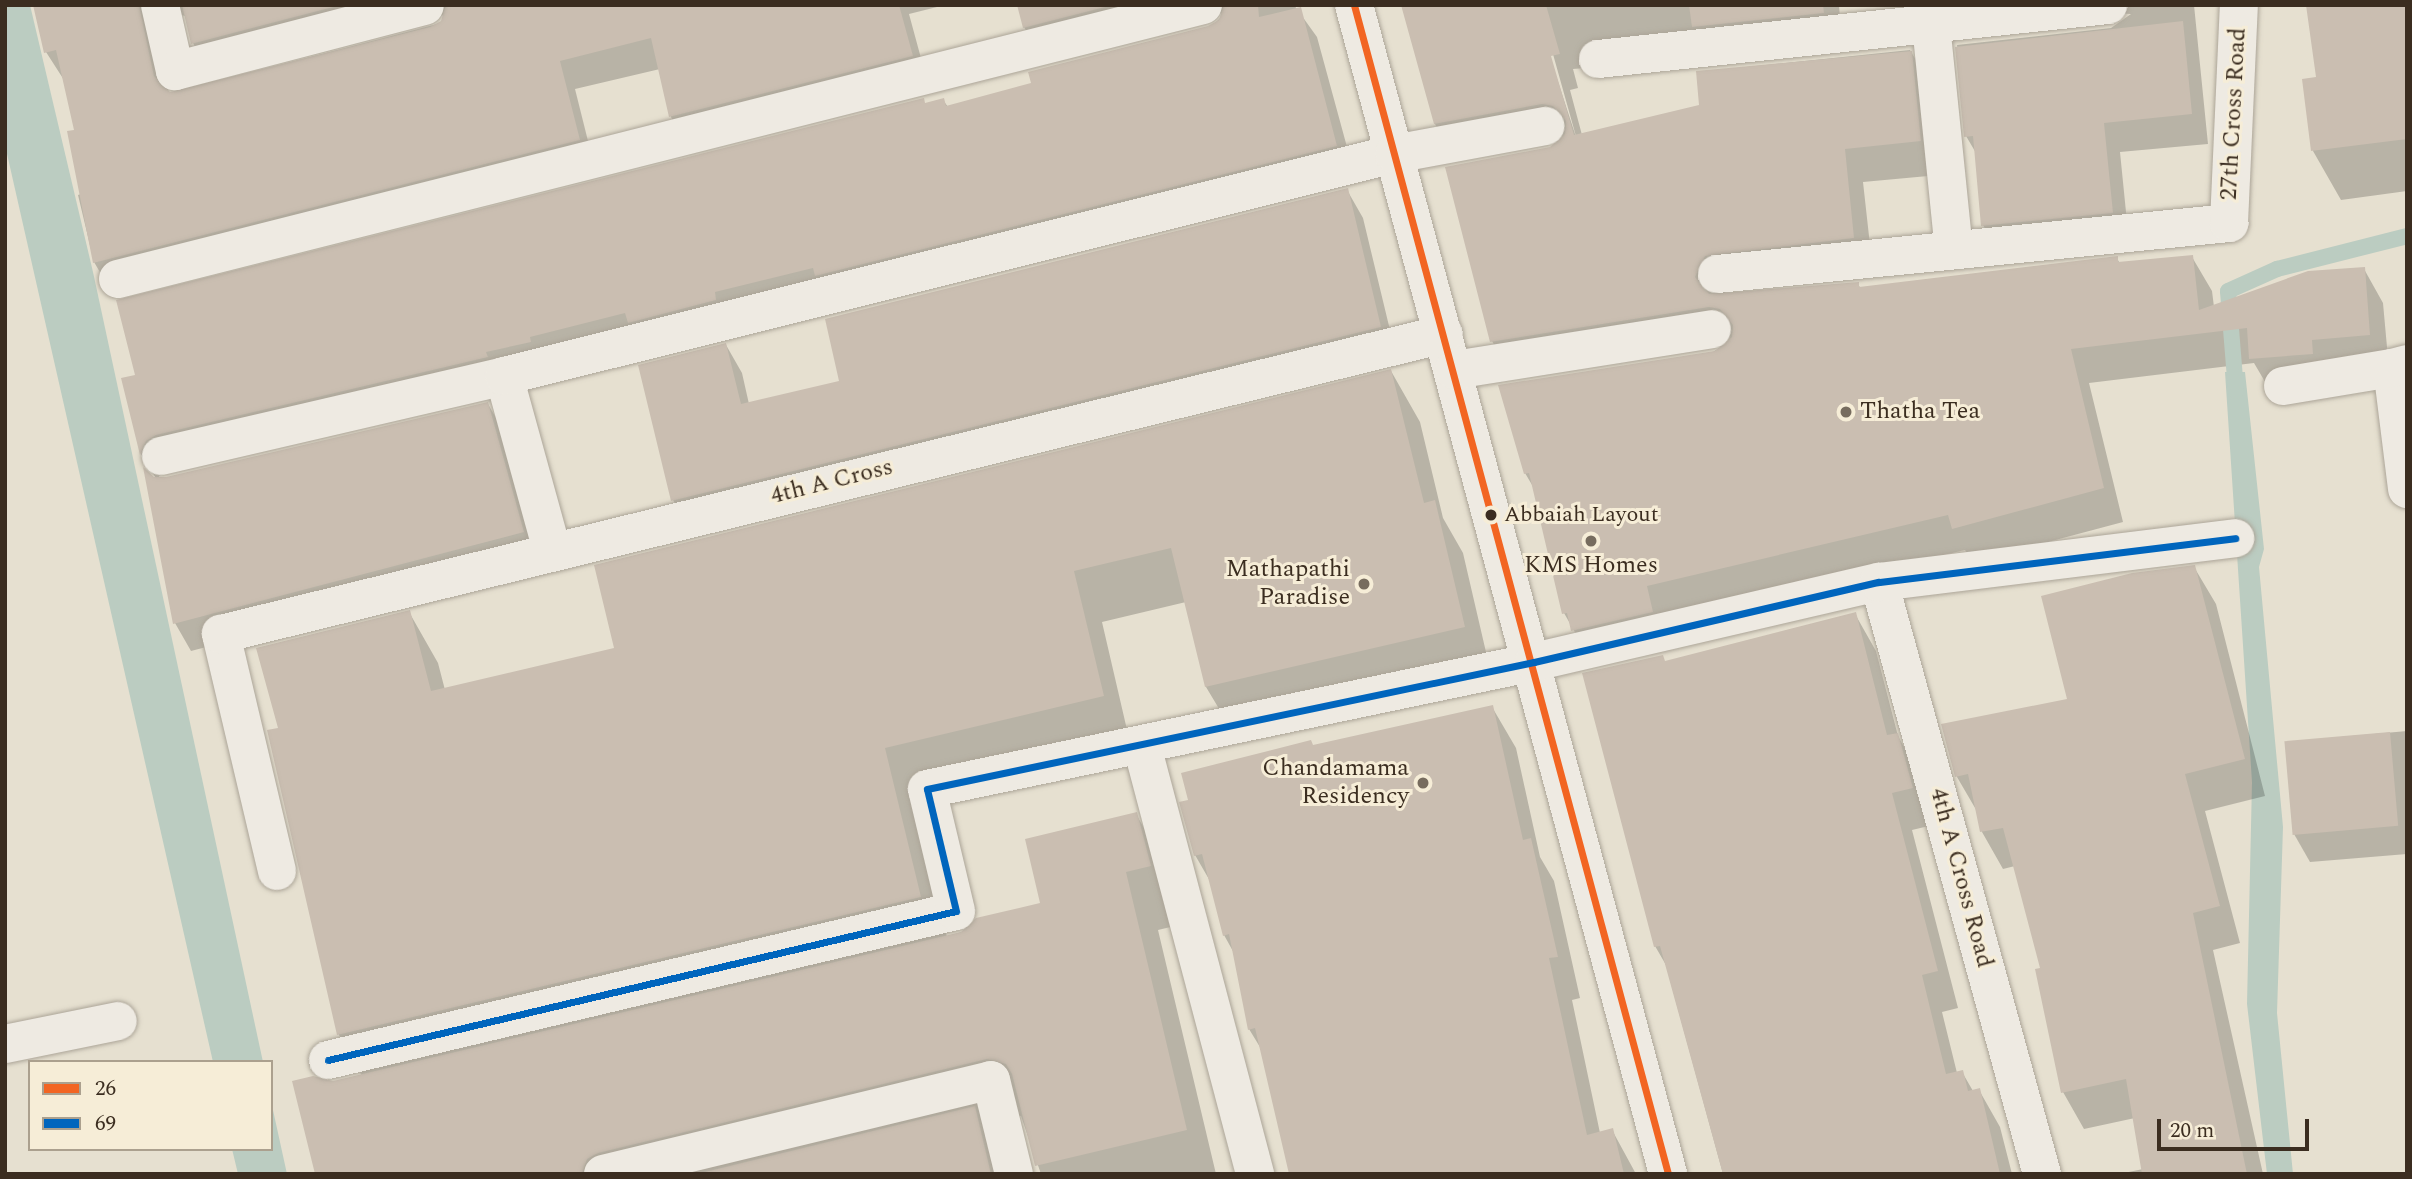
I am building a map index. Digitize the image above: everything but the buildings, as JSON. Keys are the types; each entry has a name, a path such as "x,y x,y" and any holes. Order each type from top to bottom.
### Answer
{"street":[{"path":"160,5 175,72 427,6"},
{"path":"118,279 1203,5"},
{"path":"1354,5 1534,662 1668,1174"},
{"path":"1598,59 1930,14 2108,5"},
{"name":"27th Cross Road","path":"1954,250 2229,223 2239,5"},
{"path":"1717,274 1954,250 1930,14"},
{"path":"161,456 503,376 1394,154 1545,126"},
{"path":"1454,370 1712,328"},
{"name":"4th A Cross","path":"277,871 221,634 552,550 1444,334"},
{"path":"2283,386 2399,366 2407,489"},
{"path":"503,376 552,550"},
{"path":"328,1060 956,911 927,789 1143,746 1534,662 1880,582 2235,538"},
{"name":"4th A Cross Road","path":"1880,582 2042,1174"},
{"path":"1143,746 1255,1174"},
{"path":"5,1044 118,1021"},
{"path":"603,1174 990,1080 1014,1174"}],"shaded area":[{"path":"5,5 30,5 93,272 263,1060 213,1060 5,145"},
{"path":"2225,372 2245,372 2264,549 2259,567 2283,827 2277,1013 2293,1174 2267,1174 2247,1004 2252,782"},
{"path":"273,1110 287,1174 238,1174 232,1151 273,1151"}],"waterway":[{"path":"2236,391 2228,291 2277,269 2407,236"}],"transit line":[{"name":"26","path":"1354,5 1668,1174"},
{"name":"69","path":"328,1060 956,911 927,789 1534,662 1879,582 2235,538"}],"place":[{"name":"Thatha Tea","path":"1846,412"},
{"name":"Abbaiah Layout","path":"1491,515"},
{"name":"KMS Homes","path":"1591,541"},
{"name":"Mathapathi Paradise","path":"1364,584"},
{"name":"Chandamama Residency","path":"1423,783"}]}
